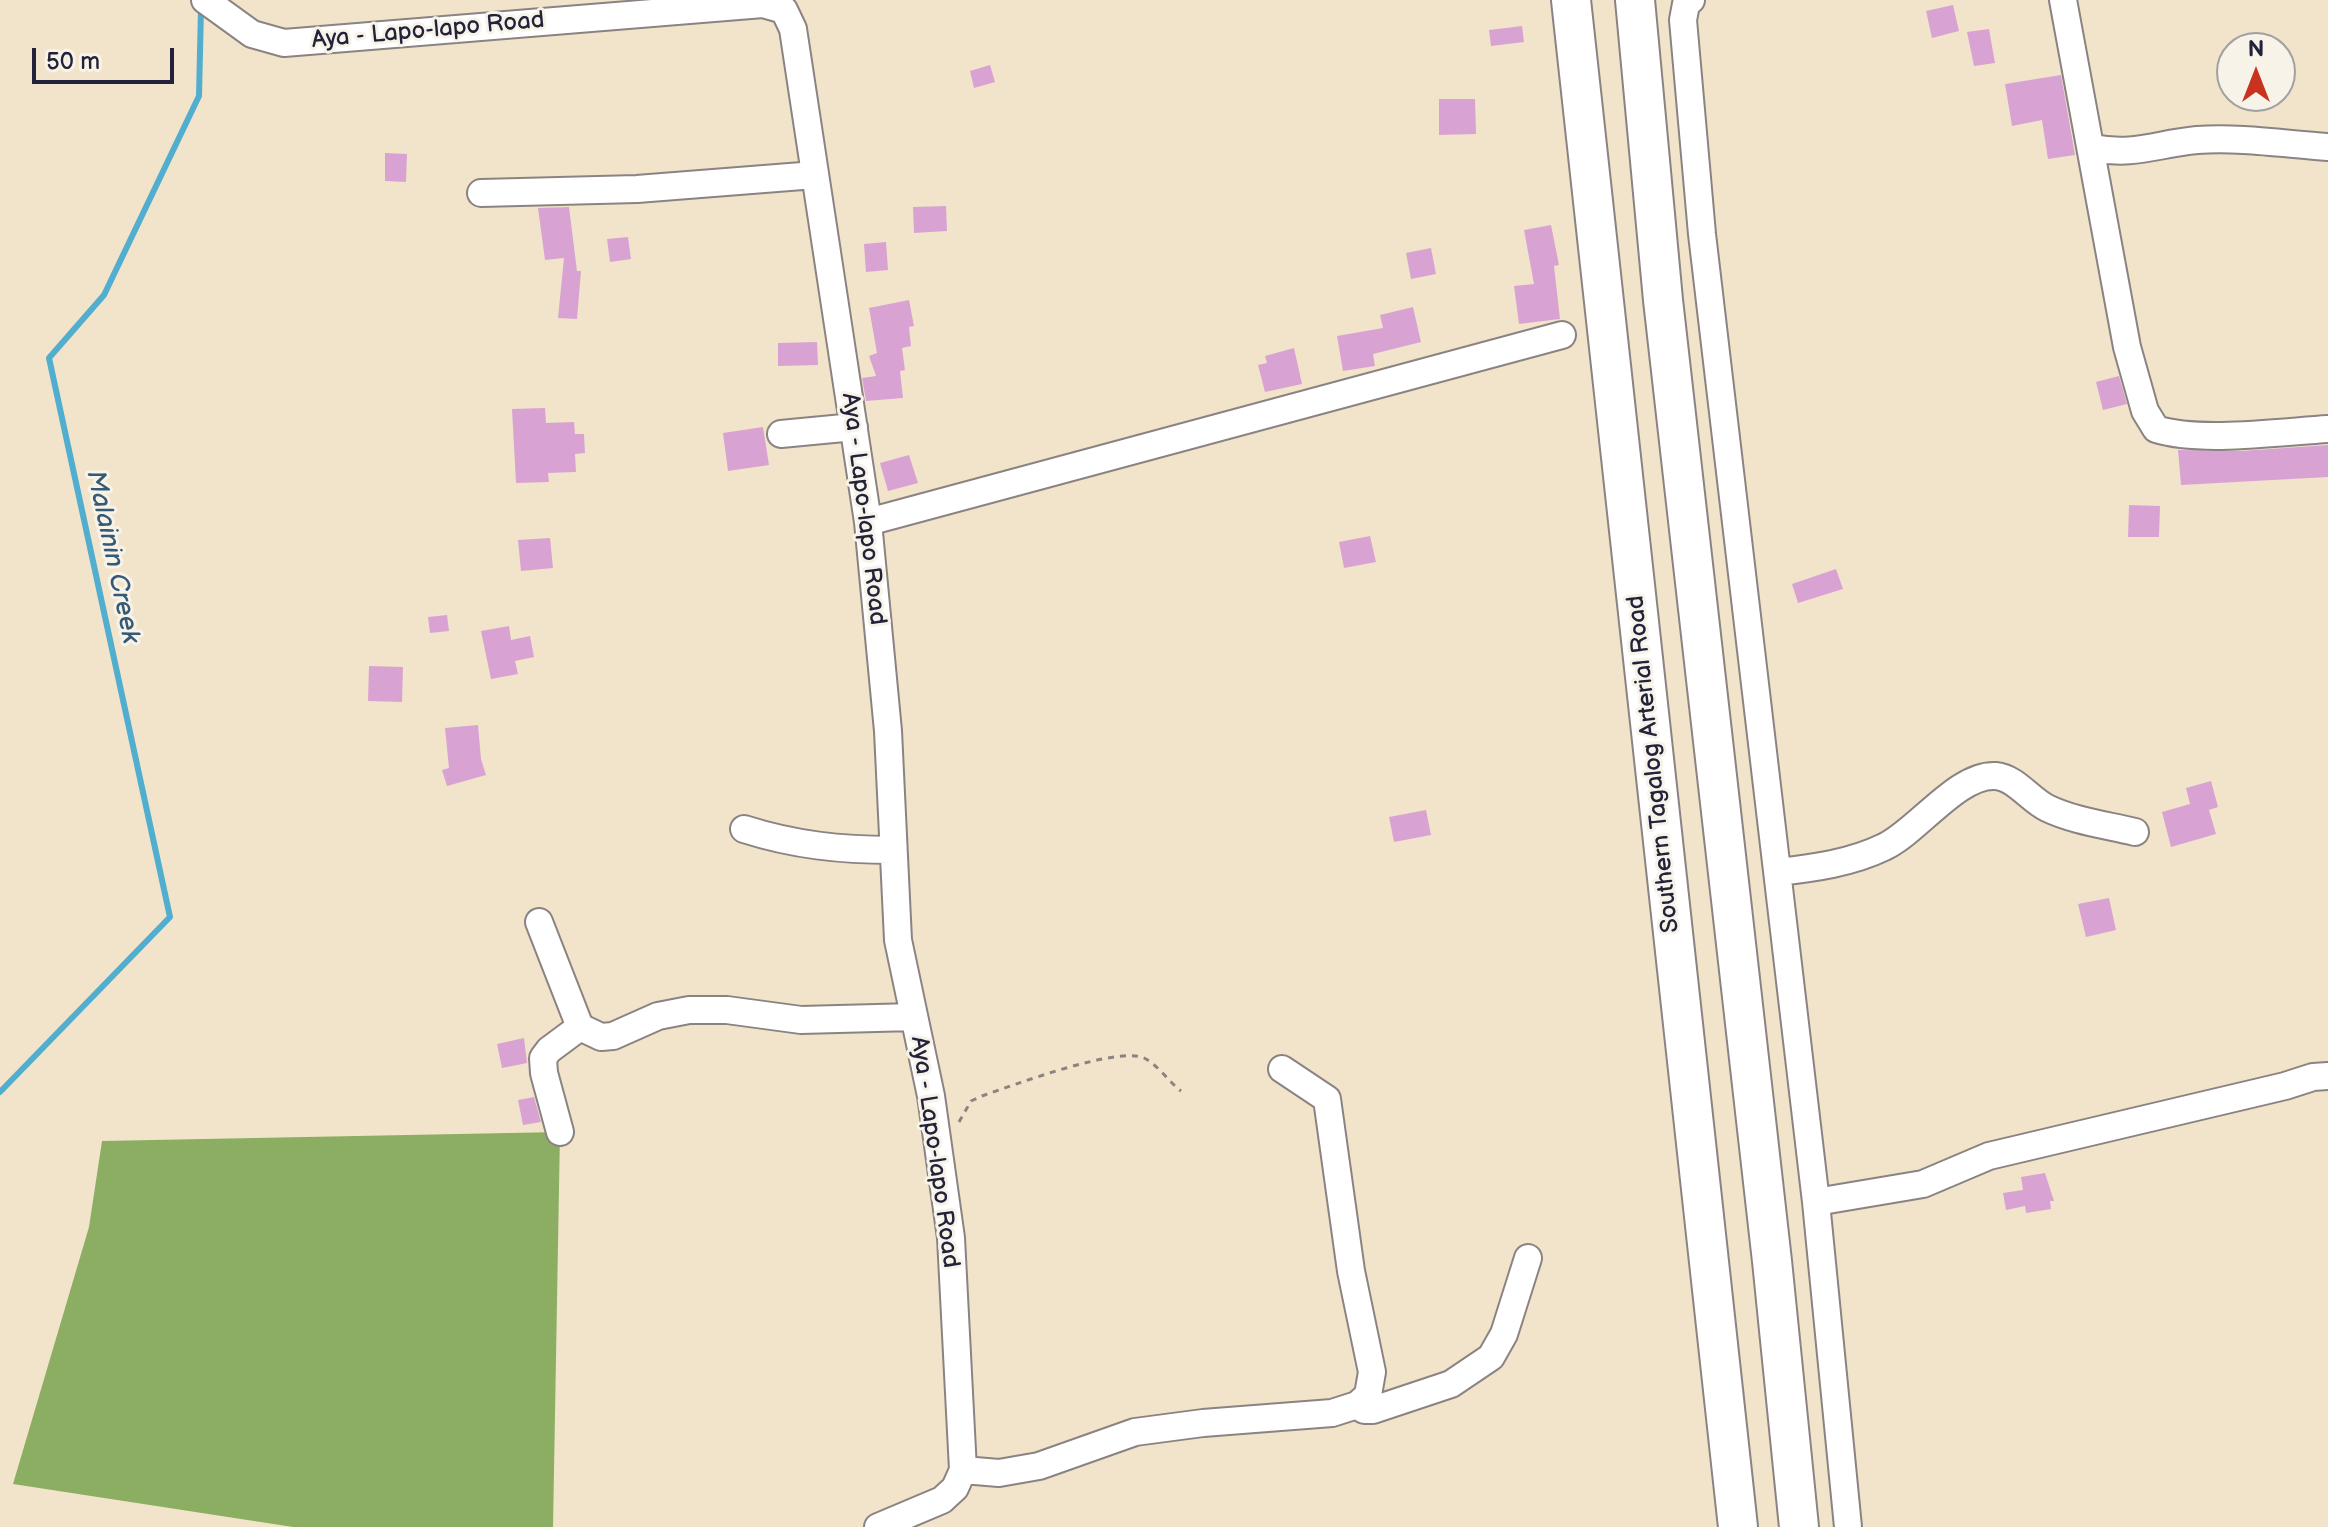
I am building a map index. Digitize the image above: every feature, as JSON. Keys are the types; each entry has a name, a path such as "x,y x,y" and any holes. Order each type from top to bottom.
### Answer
{"highway":[{"name":"Southern Tagalog Arterial Road","path":"1571,0 1738,1527"},
{"path":"1635,0 1663,300 1772,1261 1799,1527"}],"street":[{"path":"1691,0 1686,4 1683,20 1702,234 1816,1202 1848,1527"},
{"path":"2063,0 2127,347 2145,411 2156,429 2171,434 2198,435 2328,429"},
{"name":"Aya - Lapo-lapo Road","path":"215,8 252,34 284,43 763,4 794,5 793,29 868,522 888,731 898,940 931,1096 951,1238 963,1470"},
{"path":"2092,148 2118,152 2196,140 2328,147"},
{"path":"481,193 637,189 815,175"},
{"path":"868,522 1562,335"},
{"path":"781,434 854,427"},
{"path":"1778,872 1826,867 1886,847 1970,782 1997,776 2023,789 2043,807 2068,817 2135,832"},
{"path":"744,829 808,846 893,850"},
{"path":"539,922 580,1027 601,1037 613,1036 658,1016 689,1010 727,1010 801,1020 914,1017"},
{"path":"560,1132 543,1058 580,1027"},
{"path":"878,1527 942,1500 955,1488 963,1470 999,1473 1039,1466 1135,1432 1203,1423 1332,1413 1357,1405 1368,1395 1372,1372 1351,1271 1327,1099 1282,1069"},
{"path":"1816,1202 1923,1184 1989,1156 2313,1077 2328,1076"},
{"path":"1357,1405 1364,1410 1373,1410 1451,1384 1491,1357 1504,1334 1528,1258"}],"path":[{"path":"938,1146 958,1123 971,1101 1086,1064 1134,1055 1148,1060 1181,1091"}],"green space":[{"path":"560,1132 553,1527 293,1527 13,1484 89,1227 102,1141"}],"building":[{"path":"1953,5 1959,31 1932,38 1926,11"},
{"path":"1522,26 1524,42 1491,46 1489,30"},
{"path":"1989,29 1995,63 1974,66 1967,32"},
{"path":"990,65 995,82 974,88 970,71"},
{"path":"2061,75 2075,155 2048,159 2042,120 2012,126 2005,84"},
{"path":"1439,99 1475,99 1476,134 1439,135"},
{"path":"385,153 407,154 406,182 385,181"},
{"path":"946,206 947,231 914,233 913,207"},
{"path":"569,207 577,271 581,271 577,319 558,318 564,258 545,260 538,208"},
{"path":"1551,225 1559,265 1554,266 1560,319 1519,324 1514,286 1534,284 1524,230"},
{"path":"628,237 631,259 610,262 607,239"},
{"path":"886,242 888,270 866,272 864,244"},
{"path":"1431,248 1436,274 1411,279 1406,253"},
{"path":"909,300 914,326 909,327 911,346 902,348 905,370 900,371 903,398 866,401 862,378 876,376 869,356 877,353 869,308"},
{"path":"1413,307 1421,342 1373,354 1375,366 1343,371 1337,336 1383,328 1380,315"},
{"path":"817,342 818,365 778,366 778,343"},
{"path":"1294,348 1302,384 1265,392 1258,365 1267,363 1265,356"},
{"path":"2119,376 2127,404 2103,410 2096,382"},
{"path":"545,408 546,423 574,422 575,434 584,434 585,453 575,454 576,472 548,473 549,482 516,483 512,409"},
{"path":"763,427 769,465 728,471 723,433"},
{"path":"2328,445 2328,477 2181,485 2178,450 2241,451"},
{"path":"909,455 918,483 888,491 880,463"},
{"path":"2129,505 2160,506 2159,537 2128,537"},
{"path":"1370,536 1376,562 1344,568 1339,542"},
{"path":"550,538 553,568 521,571 518,540"},
{"path":"1836,569 1843,589 1798,603 1792,584"},
{"path":"447,615 449,631 430,633 428,617"},
{"path":"509,626 511,640 530,636 534,657 515,661 518,674 491,679 481,631"},
{"path":"369,666 403,667 402,702 368,701"},
{"path":"478,725 481,759 486,775 447,786 442,770 449,768 445,728"},
{"path":"2211,781 2218,807 2209,810 2216,834 2171,847 2162,812 2190,804 2186,788"},
{"path":"1426,810 1431,835 1394,842 1389,817"},
{"path":"2109,898 2116,930 2086,937 2078,904"},
{"path":"524,1038 527,1063 502,1068 497,1044"},
{"path":"534,1097 541,1122 523,1125 518,1100"},
{"path":"2045,1173 2054,1201 2050,1201 2051,1209 2026,1213 2025,1206 2006,1210 2003,1193 2023,1190 2021,1177"}],"waterway":[{"name":"Malainin Creek","path":"0,1092 170,917 49,358 104,295 199,96 201,8"}]}
